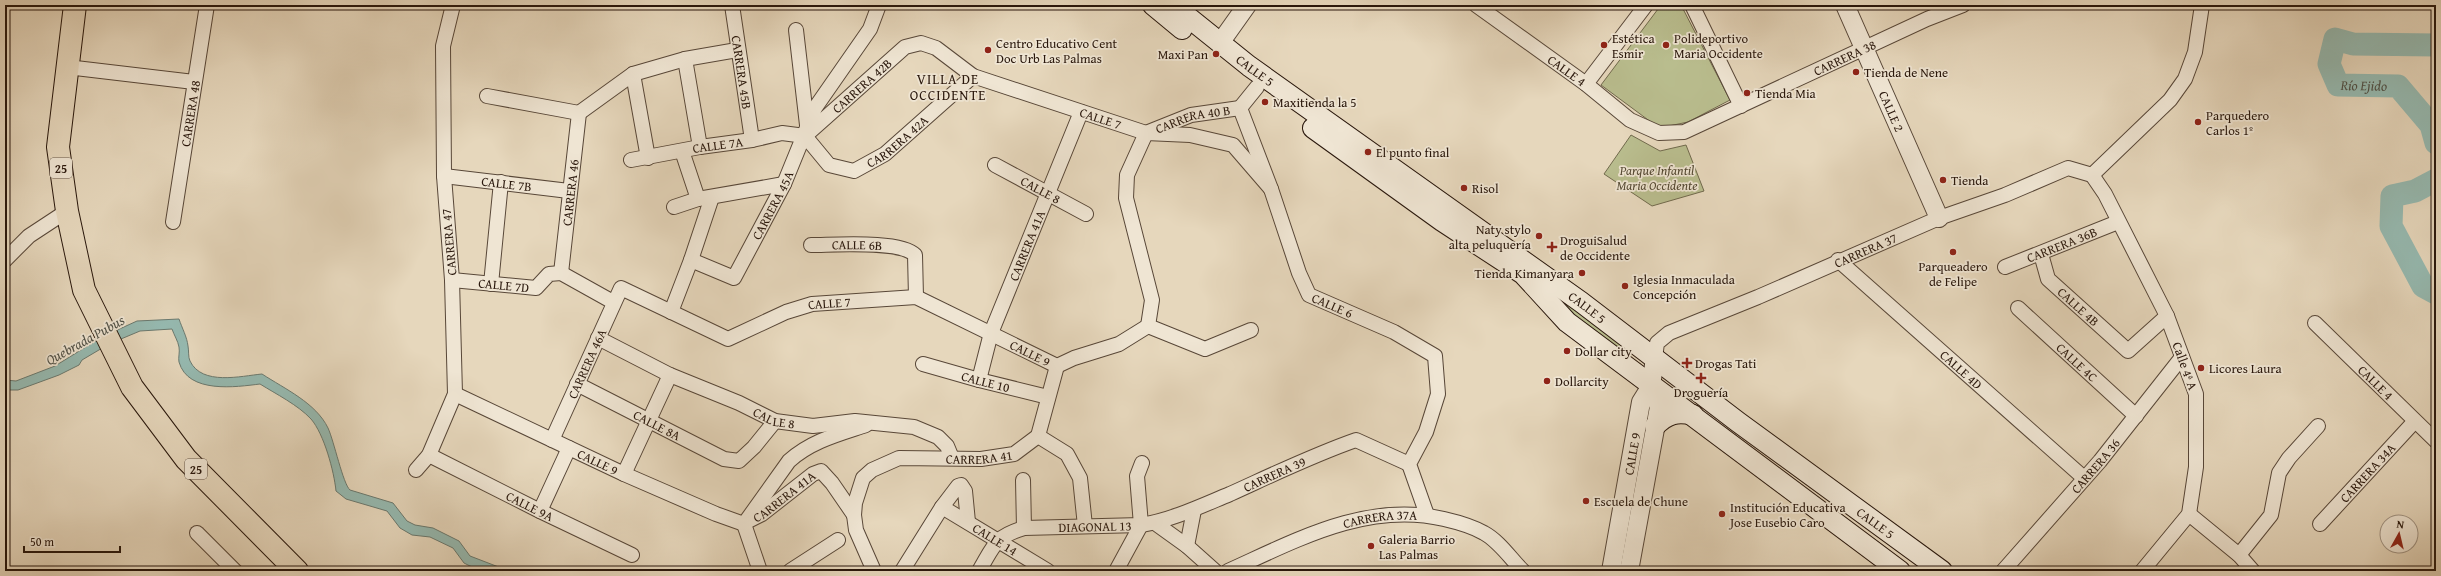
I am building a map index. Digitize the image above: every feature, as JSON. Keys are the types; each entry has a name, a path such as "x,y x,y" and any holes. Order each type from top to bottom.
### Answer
{"highway":[{"name":"25","path":"75,5 58,147 67,211 84,290 132,387 186,459 297,571"}],"main road":[{"name":"CALLE 5","path":"1153,5 1213,54 1422,206 1523,274 1567,322 1900,571"},
{"name":"CALLE 5","path":"1173,5 1249,66 1581,302 1738,422 1942,571"},
{"path":"1656,426 1663,418 1672,414 1683,412 1693,415"},
{"path":"1723,440 1720,435 1722,423 1727,420 1738,422"}],"street":[{"name":"CARRERA 48","path":"173,222 207,5"},
{"name":"CARRERA 47","path":"416,470 430,455 455,394 452,280 444,176 443,46 453,5"},
{"name":"CARRERA 45B","path":"732,5 737,50 752,140"},
{"name":"CARRERA 45A","path":"691,260 734,278 784,184 815,108 870,29 879,5"},
{"path":"1220,43 1247,5"},
{"name":"CALLE 4","path":"1476,5 1586,84 1630,120 1659,133"},
{"path":"1586,84 1646,5"},
{"path":"1692,5 1741,106"},
{"name":"CALLE 2","path":"1845,5 1939,218"},
{"name":"CARRERA 38","path":"1659,133 1684,132 1864,48 1963,5"},
{"path":"2092,175 2170,100 2185,79 2195,52 2202,5"},
{"name":"CARRERA 45A","path":"796,30 806,133"},
{"name":"CARRERA 42B","path":"806,133 905,47 922,43 936,48 973,76"},
{"path":"487,96 579,113 633,74 685,59 737,50"},
{"path":"685,59 700,147"},
{"path":"67,67 194,82"},
{"path":"633,74 648,158"},
{"name":"CARRERA 42A","path":"806,133 830,165 854,171 885,154 973,76"},
{"name":"CALLE 7","path":"973,76 1146,133 1190,136 1232,145"},
{"path":"1240,108 1257,86"},
{"name":"CARRERA 40 B","path":"1146,133 1191,115 1240,108"},
{"name":"CALLE 6","path":"1240,108 1271,189 1299,274 1309,294 1394,332 1435,356 1438,394 1426,432 1409,464"},
{"name":"CARRERA 41A","path":"979,380 992,333 1081,112"},
{"name":"CARRERA 46","path":"562,273 569,191 579,113"},
{"name":"CALLE 7A","path":"631,160 700,147 752,140 782,133 806,133"},
{"path":"1146,133 1128,175 1126,198 1152,300 1148,326 1205,349 1251,330"},
{"name":"CALLE 6","path":"1232,145 1271,189"},
{"path":"682,151 698,199"},
{"name":"CALLE 8","path":"995,165 1048,192 1086,214"},
{"name":"CARRERA 37","path":"1655,358 1657,344 1669,333 1758,297 1838,260 1939,218 2005,194 2068,168 2092,175"},
{"name":"Calle 4ª A","path":"2092,175 2105,194 2167,316 2196,394 2196,467 2189,514"},
{"name":"CALLE 7B","path":"444,176 569,191"},
{"path":"491,284 501,182"},
{"path":"674,207 698,199 784,184"},
{"path":"671,312 691,260 712,197"},
{"path":"5,260 29,236 67,211"},
{"name":"CARRERA 36B","path":"2005,267 2041,254 2118,222"},
{"name":"CALLE 6B","path":"811,245 902,247 910,249 916,255 916,297"},
{"name":"CALLE 4B","path":"2041,254 2048,279 2128,351 2167,316"},
{"name":"CALLE 4D","path":"1838,260 2084,478"},
{"path":"562,273 613,302"},
{"name":"CALLE 7D","path":"452,280 536,288 549,274 562,273"},
{"name":"CARRERA 46A","path":"552,440 613,302 621,288 671,312"},
{"name":"CALLE 7","path":"671,312 728,339 786,312 812,304 916,297 936,305"},
{"name":"CALLE 9","path":"936,305 1057,366 1074,358 1119,344 1148,326"},
{"name":"CALLE 4C","path":"2018,308 2136,416"},
{"name":"CALLE 4","path":"2315,324 2414,422 2436,441"},
{"name":"CALLE 8","path":"598,338 670,375 739,403 775,421 813,426 841,422 914,426 938,438 947,446 952,458"},
{"name":"CARRERA 36","path":"2003,571 2136,416 2182,357"},
{"name":"CALLE 9","path":"1611,571 1641,402 1651,386 1655,358"},
{"name":"CALLE 10","path":"923,364 1048,397"},
{"path":"1057,366 1038,436 1067,454 1080,478 1085,526"},
{"path":"624,474 670,375"},
{"name":"CALLE 8A","path":"577,384 648,422 724,459 739,461 754,448 775,421"},
{"name":"CALLE 9","path":"1629,571 1659,406 1651,386"},
{"name":"CALLE 9","path":"455,394 624,474 716,514 744,524"},
{"name":"CARRERA 34A","path":"2320,524 2414,422"},
{"path":"760,571 744,524 789,461 796,454 811,445 872,423"},
{"path":"2239,555 2271,514 2279,473 2289,458 2318,426"},
{"name":"CARRERA 41","path":"854,515 858,492 863,478 872,470 886,462 899,458 981,459 1014,454 1038,436"},
{"name":"CARRERA 39","path":"1194,510 1330,449 1356,440 1409,464"},
{"path":"540,511 570,448"},
{"name":"CALLE 9A","path":"430,455 540,511 632,555"},
{"path":"1116,571 1141,525 1137,476 1142,463"},
{"path":"1409,464 1427,515"},
{"name":"CARRERA 41A","path":"744,524 762,514 817,471 824,472 854,515"},
{"path":"1023,480 1024,528"},
{"path":"902,571 942,508 956,488 961,486 965,491 968,522"},
{"name":"CALLE 14","path":"942,508 997,539 1048,571"},
{"path":"1187,546 1194,510"},
{"name":"DIAGONAL 13","path":"997,539 1024,528 1141,525 1155,523 1194,510"},
{"name":"CARRERA 37A","path":"1228,571 1326,529 1359,518 1390,514 1427,515 1456,522 1485,533 1523,571"},
{"path":"2142,571 2189,514 2239,555 2253,571"},
{"path":"854,515 856,530 874,571"},
{"path":"1155,523 1187,546 1215,571"},
{"path":"197,532 235,571"},
{"path":"979,571 997,539"},
{"path":"790,571 838,540"}],"green space":[{"name":"Polideportivo Maria Occidente","path":"1661,5 1681,5 1730,100 1688,122 1659,128 1601,85"},
{"name":"Parque Infantil Maria Occidente","path":"1631,135 1660,151 1686,145 1704,191 1652,206 1604,174"},
{"path":"1554,294 1630,345 1622,357 1580,326"}],"water":[{"path":"179,319 187,339 189,359 196,369 203,374 223,378 262,374 299,397 316,411 328,428 344,480 350,490 393,503 407,521 415,525 433,528 459,541 470,556 509,571 480,571 464,563 453,548 430,537 412,535 400,528 387,511 346,499 336,491 328,453 316,426 306,414 293,404 260,384 226,387 202,384 192,379 184,372 179,362 178,342 172,329 140,331 109,344 82,360 79,365 59,375 18,390 5,390 5,380 16,381 55,366 102,337 137,321"}],"waterway":[{"name":"Río Ejido","path":"2436,45 2353,44 2335,39 2329,64 2338,85 2398,86 2431,125 2436,143"},
{"name":"Río Ejido","path":"2436,180 2415,191 2392,196 2391,226 2423,286 2436,293"}],"place":[{"name":"Estética Esmir","path":"1604,45"},
{"name":"Polideportivo Maria Occidente","path":"1666,45"},
{"name":"Centro Educativo Cent Doc Urb Las Palmas","path":"988,50"},
{"name":"Maxi Pan","path":"1216,54"},
{"name":"Tienda de Nene","path":"1856,72"},
{"name":"Tienda Mia","path":"1747,93"},
{"name":"Maxitienda la 5","path":"1265,102"},
{"name":"Parquedero Carlos 1º","path":"2198,122"},
{"name":"El punto final","path":"1368,152"},
{"name":"Tienda","path":"1943,180"},
{"name":"Risol","path":"1464,188"},
{"name":"Naty stylo alta peluquería","path":"1539,236"},
{"name":"DroguiSalud de Occidente","path":"1552,247"},
{"name":"Parqueadero de Felipe","path":"1953,252"},
{"name":"Tienda Kimanyara","path":"1582,273"},
{"name":"Iglesia Inmaculada Concepción","path":"1625,286"},
{"name":"Dollar city","path":"1567,351"},
{"name":"Drogas Tati","path":"1687,363"},
{"name":"Licores Laura","path":"2201,368"},
{"name":"Droguería","path":"1701,378"},
{"name":"Dollarcity","path":"1547,381"},
{"name":"Escuela de Chune","path":"1586,501"},
{"name":"Institución Educativa Jose Eusebio Caro","path":"1722,514"},
{"name":"Galeria Barrio Las Palmas","path":"1371,546"}],"district":[{"name":"VILLA DE OCCIDENTE","path":"948,88"}],"water label":[{"name":"Quebrada Pubus","path":"85,340"}]}
